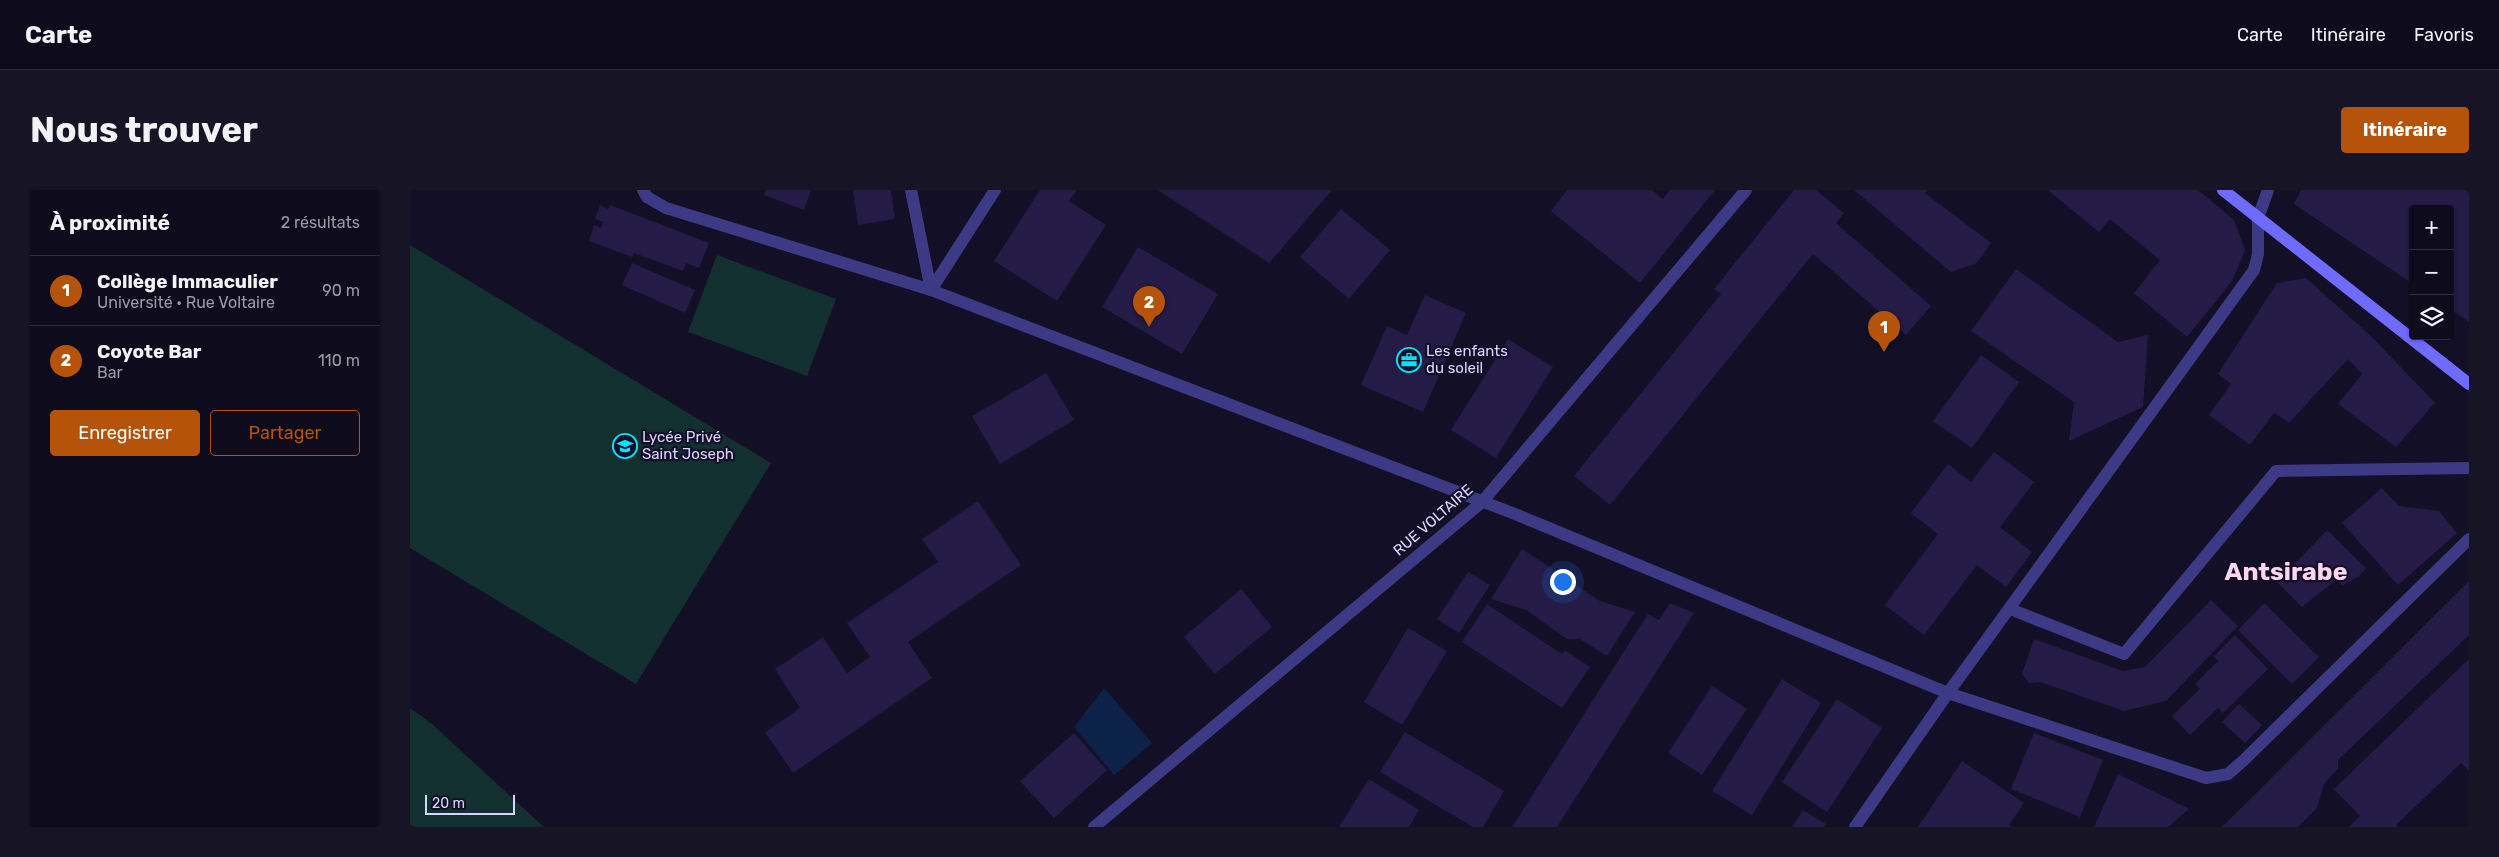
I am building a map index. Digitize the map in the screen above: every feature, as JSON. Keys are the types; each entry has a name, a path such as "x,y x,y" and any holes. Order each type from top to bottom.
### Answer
{"main road":[{"path":"2223,190 2467,378"}],"street":[{"path":"643,190 647,197 666,208 931,290 1482,502 1948,693 2206,778 2228,774 2469,539"},
{"path":"911,190 931,290"},
{"path":"931,290 995,190"},
{"name":"RUE VOLTAIRE","path":"1094,827 1482,502 1746,190"},
{"path":"1855,827 1948,693 2254,270 2258,254 2258,218 2268,190"},
{"path":"2010,609 2124,654 2276,471 2469,468"}],"green space":[{"path":"410,245 771,463 636,684 410,548"},
{"path":"717,255 836,299 807,376 688,332"},
{"path":"410,708 432,724 544,827 410,827"}],"water":[{"path":"1104,688 1152,743 1114,775 1074,727"}],"building":[{"path":"766,190 811,190 804,210 764,195"},
{"path":"853,190 891,190 895,219 858,225"},
{"path":"1040,190 1077,190 1069,201 1106,225 1057,301 994,261"},
{"path":"1158,190 1332,190 1269,263"},
{"path":"1567,190 1652,190 1663,199 1670,190 1715,190 1640,283 1551,211"},
{"path":"1794,190 1816,190 1844,213 1836,223 1931,306 1906,335 1813,254 1610,505 1574,476 1721,294 1714,289"},
{"path":"1854,190 1928,190 1925,193 1991,243 1977,263 1951,272"},
{"path":"2048,190 2198,190 2234,220 2245,250 2232,281 2187,337 2134,293 2160,260 2110,219 2099,232"},
{"path":"2301,190 2469,190 2469,322 2454,312 2454,205 2409,205 2409,281 2294,204"},
{"path":"600,205 608,209 610,205 709,243 699,268 686,263 683,271 634,253 632,257 589,241 594,225 601,228 603,222 595,219"},
{"path":"1341,209 1390,250 1349,299 1300,257"},
{"path":"1138,247 1218,294 1182,354 1102,307"},
{"path":"632,263 695,290 685,313 622,285"},
{"path":"2016,269 2118,342 2148,335 2143,407 2069,441 2074,402 1971,331"},
{"path":"2306,278 2371,336 2435,403 2396,447 2338,404 2362,374 2348,359 2289,423 2274,413 2250,445 2209,415 2231,384 2218,374 2277,283"},
{"name":"Les enfants du soleil","path":"1425,295 1466,313 1423,412 1361,385 1387,326 1407,335"},
{"path":"1508,339 1553,367 1496,458 1451,430"},
{"path":"1981,355 2019,382 1972,448 1933,421"},
{"path":"1046,373 1074,420 1000,464 972,416"},
{"path":"1994,452 2034,482 2000,527 2032,552 2006,587 1977,565 1924,635 1885,605 1938,534 1911,513 1948,464 1971,482"},
{"path":"2382,488 2399,506 2439,511 2457,533 2398,585 2342,523"},
{"path":"978,501 1021,565 908,642 932,678 793,773 765,732 800,708 775,669 823,637 847,673 870,657 847,623 938,562 922,539"},
{"path":"2327,530 2366,568 2359,576 2342,586 2337,579 2302,607 2277,582"},
{"path":"1522,549 1600,601 1635,612 1607,656 1580,639 1567,639 1526,610 1491,599"},
{"path":"1468,572 1490,585 1459,633 1437,619"},
{"path":"2469,581 2469,635 2338,760 2338,768 2324,784 2317,808 2298,827 2222,827"},
{"path":"1241,589 1272,627 1215,674 1184,637"},
{"path":"2211,600 2238,626 2166,701 2124,711 2040,682 2029,683 2022,674 2034,639 2123,671 2145,667"},
{"path":"1670,603 1694,613 1557,827 1512,827 1648,614 1659,620"},
{"path":"2264,603 2319,657 2292,684 2238,630"},
{"path":"1487,604 1562,654 1565,650 1590,667 1562,708 1462,642"},
{"path":"1408,628 1447,651 1402,725 1364,702"},
{"path":"2235,635 2268,669 2223,713 2218,708 2190,735 2172,716 2200,689 2195,684 2218,661 2214,656"},
{"path":"2469,659 2469,771 2461,763 2396,825 2398,827 2349,827 2360,816 2334,789"},
{"path":"1782,679 1821,703 1752,815 1712,791"},
{"path":"1712,686 1747,709 1702,775 1668,753"},
{"path":"1837,699 1882,728 1827,812 1782,782"},
{"path":"2239,704 2262,725 2245,743 2222,722"},
{"path":"1405,732 1504,791 1483,827 1473,827 1380,772"},
{"path":"1074,733 1107,770 1054,818 1020,781"},
{"path":"2034,733 2103,760 2080,817 2011,789"},
{"path":"1962,761 2024,803 2009,825 2012,827 1918,827"},
{"path":"2118,774 2189,809 2168,827 2094,827"},
{"path":"1369,779 1419,810 1409,827 1339,827"},
{"path":"1803,810 1826,824 1824,827 1792,827"}],"place":[{"name":"Coyote Bar","path":"1149,327"},
{"name":"Collège Immaculier","path":"1884,352"},
{"name":"Les enfants du soleil","path":"1409,360"},
{"name":"Lycée Privé Saint Joseph","path":"625,446"}],"district":[{"name":"Antsirabe","path":"2286,571"}]}
